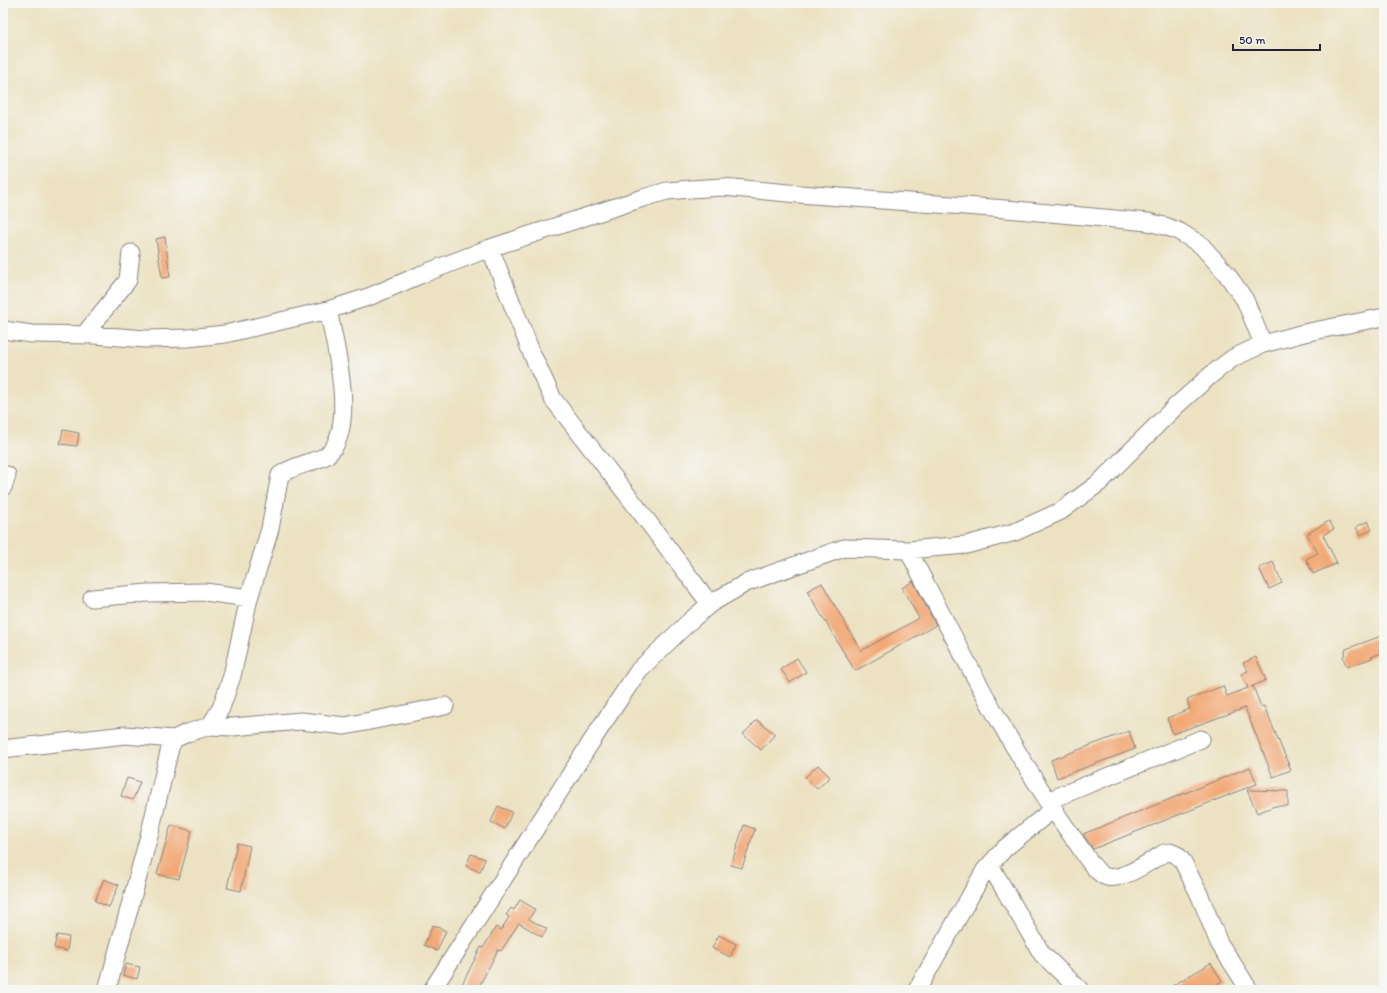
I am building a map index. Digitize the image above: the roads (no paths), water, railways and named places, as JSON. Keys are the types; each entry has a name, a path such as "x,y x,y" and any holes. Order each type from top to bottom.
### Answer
{"street":[{"path":"3,330 32,334 84,335 146,339 188,338 225,334 328,310 371,296 490,248 643,198 667,191 723,188 1006,209 1148,222 1168,227 1180,232 1201,245 1226,273 1245,300 1262,344"},
{"path":"490,248 532,354 553,399 710,604"},
{"path":"84,335 128,280 131,253"},
{"path":"210,726 221,708 232,676 249,598 270,529 280,475 288,469 325,456 334,449 338,437 342,421 343,399 336,347 328,310"},
{"path":"432,990 639,670 710,604 746,583 844,548 908,550 966,545 1015,532 1060,511 1099,484 1176,406 1212,374 1233,358 1262,344 1304,333 1384,317"},
{"path":"908,550 966,660 1019,755 1050,805 1091,863 1102,876 1108,878 1121,877 1164,853 1170,852 1177,855 1183,862 1200,896 1219,943 1249,990"},
{"path":"92,598 148,592 205,592 249,598"},
{"path":"3,749 124,735 174,739 187,733 210,726 233,727 302,721 345,726 445,706"},
{"path":"107,990 149,836 163,774 174,739"},
{"path":"917,990 985,870 1005,848 1050,805 1201,739"},
{"path":"990,865 1042,954 1080,990"}]}
